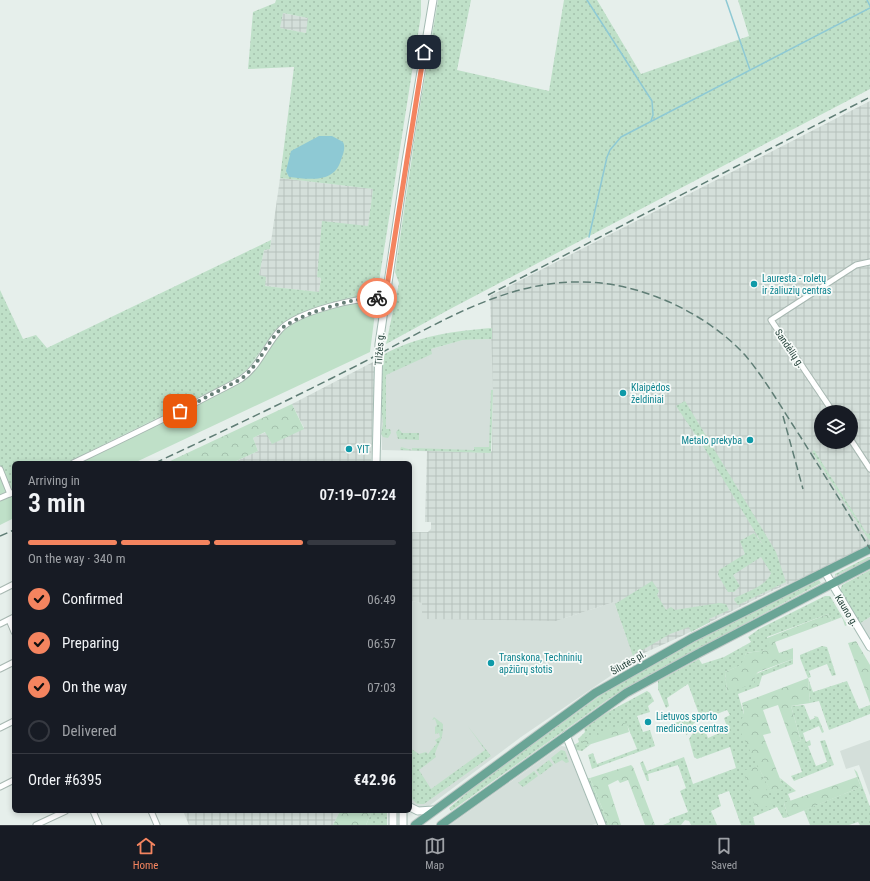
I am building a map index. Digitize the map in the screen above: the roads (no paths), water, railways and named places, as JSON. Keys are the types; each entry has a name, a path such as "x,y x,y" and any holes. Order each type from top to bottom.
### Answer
{"main road":[{"name":"Tilžės g.","path":"376,461 378,352 385,299 433,0"},
{"name":"Šilutės pl.","path":"415,825 433,810 595,693 692,638 870,549"},
{"path":"441,825 626,693 870,564"},
{"name":"Kauno g.","path":"825,572 870,647"},
{"path":"566,735 602,825"},
{"path":"412,808 418,811 433,810"},
{"path":"392,813 393,825"},
{"path":"402,825 403,813"}],"street":[{"name":"Sandėlių g.","path":"828,405 771,320 856,265 870,262"},
{"path":"77,461 180,411 241,379 254,367 279,330 288,324 322,309 352,300 373,297 385,299"},
{"path":"857,449 870,469"},
{"path":"0,469 12,493 0,498"},
{"path":"0,591 12,585"},
{"path":"0,624 11,618"},
{"path":"0,669 12,663"},
{"path":"0,728 12,722"},
{"path":"0,787 12,781"},
{"path":"36,825 43,824 62,813"},
{"path":"94,813 100,825"},
{"path":"152,813 157,825"}],"water":[{"path":"319,136 332,136 343,142 344,151 338,168 333,173 320,178 304,179 289,177 286,171 291,151"}],"waterway":[{"path":"587,0 652,101 653,115 651,121"},
{"path":"726,0 750,70"},
{"path":"867,0 870,6"},
{"path":"589,237 607,157 610,150 621,137 870,8"}],"railway":[{"path":"488,295 870,97"},
{"path":"159,461 299,395 458,313 496,298 533,287 573,282 614,285 657,297 693,314 726,337 745,355 774,395 870,549"},
{"path":"783,416 803,489"},
{"path":"0,536 12,531"}],"place":[{"name":"Lauresta - roletų ir žaliuzių centras","path":"754,284"},
{"name":"Klaipėdos želdiniai","path":"623,393"},
{"name":"Metalo prekyba","path":"750,440"},
{"name":"YIT","path":"349,449"},
{"name":"Transkona, Techninių apžiūrų stotis","path":"491,663"},
{"name":"Lietuvos sporto medicinos centras","path":"648,722"}]}
